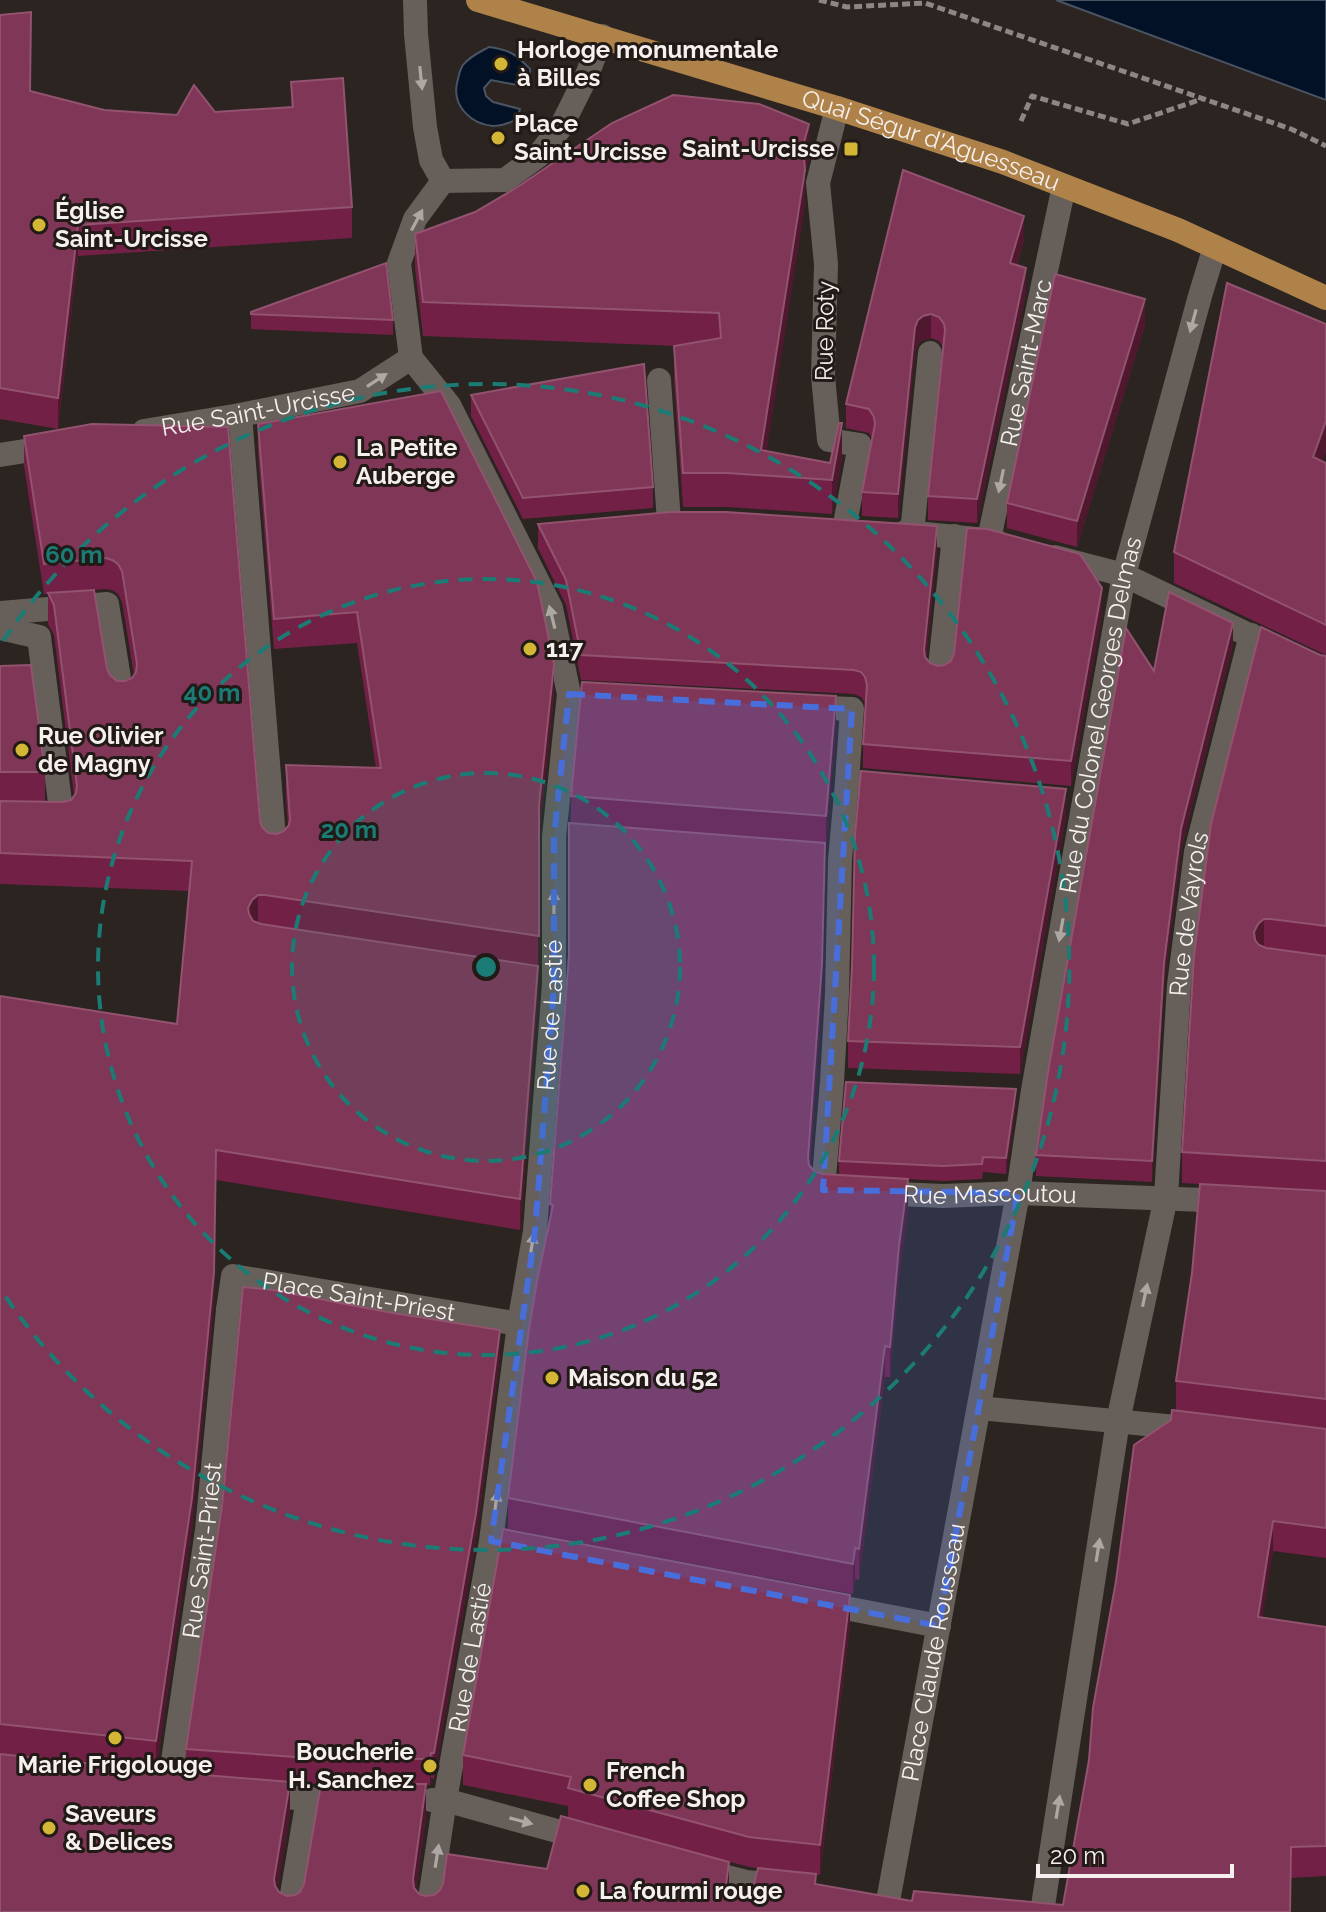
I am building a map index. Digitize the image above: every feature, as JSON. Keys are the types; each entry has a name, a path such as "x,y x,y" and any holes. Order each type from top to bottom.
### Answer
{"main road":[{"name":"Quai Ségur d'Aguesseau","path":"478,0 837,108 1003,162 1178,230 1326,298"}],"street":[{"path":"415,0 425,127 431,160 443,181"},
{"path":"443,181 505,180 538,156 561,127 602,36"},
{"name":"Rue Roty","path":"837,108 818,183 826,264 823,376 829,440 860,445 844,529"},
{"path":"411,358 399,263 415,219 443,181"},
{"name":"Rue Saint-Marc","path":"989,539 1064,186"},
{"name":"Rue du Colonel Georges Delmas","path":"1018,1193 1025,1090 1075,801 1124,575 1215,247"},
{"path":"912,533 930,353"},
{"name":"Rue Saint-Urcisse","path":"120,435 360,391 411,358"},
{"name":"Rue de Lastié","path":"411,358 449,405 524,535 551,608 577,695 546,983 535,1231 519,1324 498,1542 445,1800 428,1912"},
{"path":"659,380 661,523 697,522"},
{"path":"240,415 275,850"},
{"path":"0,455 75,443"},
{"path":"815,527 989,539 1124,575 1326,672"},
{"path":"939,676 954,536"},
{"path":"0,613 107,604 122,697"},
{"path":"0,628 39,637 62,818 0,817"},
{"name":"Rue de Vayrols","path":"1034,1912 1118,1421 1166,1197 1179,985 1196,852 1251,635"},
{"name":"Rue Mascoutou","path":"789,706 852,709 847,782 832,860 840,1083 823,1190 943,1196 1018,1193 1166,1197 1249,1202"},
{"path":"847,782 878,784"},
{"name":"Place Claude Rousseau","path":"887,1905 1018,1193"},
{"name":"Place Saint-Priest","path":"228,1310 233,1276 519,1324"},
{"name":"Rue Saint-Priest","path":"169,1788 207,1530 228,1310"},
{"path":"979,1408 1219,1431"},
{"path":"789,1597 939,1626"},
{"path":"231,1793 369,1800"},
{"path":"289,1912 308,1799"},
{"path":"415,1800 445,1800 611,1845"},
{"path":"671,1862 744,1890 804,1888"},
{"path":"862,1895 887,1905 918,1901"}],"path":[{"path":"819,0 847,7 925,3 1291,129 1326,146"},
{"path":"1003,162 1032,96 1128,124 1203,98"}],"highlighted area":[{"path":"569,694 852,709 823,1190 1018,1193 939,1626 491,1541 535,1231 554,984 554,837"}],"water":[{"path":"1056,0 1326,0 1326,100"},
{"path":"489,47 512,54 530,69 530,79 522,86 491,80 484,88 486,96 493,102 520,109 517,119 496,126 485,125 471,118 460,106 456,91 463,65"}],"building":[{"path":"31,12 30,91 104,110 177,115 194,85 215,112 293,107 291,82 343,78 352,207 78,225 58,398 0,388 0,15"},
{"path":"673,95 759,104 809,124 803,146 805,170 761,450 830,463 839,423 842,423 832,480 683,473 674,346 721,338 719,313 423,302 415,234 475,212 612,123"},
{"path":"903,170 1024,216 1010,263 1026,268 977,499 928,496 945,330 939,317 931,314 918,320 915,327 898,494 862,492 874,417 869,409 846,404"},
{"path":"386,263 393,320 251,314 251,312"},
{"path":"1055,274 1145,299 1077,521 1007,503"},
{"path":"1227,283 1326,324 1326,421 1313,457 1326,463 1326,625 1174,552"},
{"path":"644,364 653,487 523,498 471,395"},
{"path":"441,391 537,582 554,664 539,805 539,936 265,895 258,895 248,908 253,921 261,924 538,966 520,1199 216,1150 214,1272 192,1498 156,1741 0,1724 0,996 177,1024 192,861 0,853 0,801 62,802 71,800 76,793 54,605 48,593 94,590 110,675 117,681 125,681 132,678 137,664 122,571 118,564 106,558 44,564 24,436 92,424 228,427 260,821 268,833 277,834 284,831 290,819 286,765 381,768 357,612 274,619 258,424"},
{"path":"670,512 726,512 937,526 924,650 930,663 938,666 951,661 954,653 967,528 987,529 1080,554 1102,588 1071,761 863,744 867,685 861,672 854,670 581,655 566,580 538,524"},
{"path":"1169,592 1233,623 1181,829 1164,963 1152,1161 1036,1155 1126,628 1154,671"},
{"path":"1261,627 1326,656 1326,926 1264,919 1254,932 1255,940 1266,948 1326,956 1326,1161 1182,1152 1194,956 1211,824"},
{"name":"Rue Olivier de Magny","path":"31,665 45,772 0,772 0,666"},
{"path":"582,682 836,696 826,816 571,796"},
{"path":"861,771 1066,789 1020,1047 848,1041 855,834"},
{"path":"569,823 825,843 822,963 809,1165 822,1174 908,1179 890,1347 885,1346 859,1549 855,1548 853,1564 508,1498 529,1329 553,1205 550,1204 569,955"},
{"path":"846,1082 1016,1089 1006,1158 983,1157 982,1164 943,1166 839,1161"},
{"path":"1200,1184 1326,1191 1326,1399 1176,1381 1192,1273"},
{"path":"243,1287 500,1330 476,1513 434,1753 431,1753 430,1759 309,1758 186,1749 222,1506"},
{"path":"1172,1410 1326,1429 1326,1528 1273,1521 1258,1617 1326,1627 1326,1846 1291,1847 1290,1912 0,1912 0,1754 290,1782 274,1879 279,1892 287,1896 300,1892 304,1884 321,1784 426,1784 413,1879 414,1888 425,1896 434,1895 440,1890 447,1854 547,1869 561,1816 729,1862 726,1885 731,1893 738,1896 752,1891 758,1868 816,1874 815,1884 912,1901 914,1891 1063,1905 1089,1760 1093,1708 1116,1581 1134,1445 1171,1420"},
{"path":"503,1529 850,1595 820,1845 749,1837 568,1788 571,1777 463,1755"}],"place":[{"name":"Horloge monumentale à Billes","path":"501,64"},
{"name":"Place Saint-Urcisse","path":"498,138"},
{"name":"Saint-Urcisse","path":"851,149"},
{"name":"Église Saint-Urcisse","path":"39,225"},
{"name":"La Petite Auberge","path":"340,462"},
{"name":"117","path":"530,649"},
{"name":"Rue Olivier de Magny","path":"22,750"},
{"name":"Maison du 52","path":"552,1378"},
{"name":"Marie Frigolouge","path":"115,1738"},
{"name":"Boucherie H. Sanchez","path":"430,1766"},
{"name":"French Coffee Shop","path":"590,1785"},
{"name":"Saveurs & Delices","path":"49,1828"},
{"name":"La fourmi rouge","path":"583,1891"}]}
